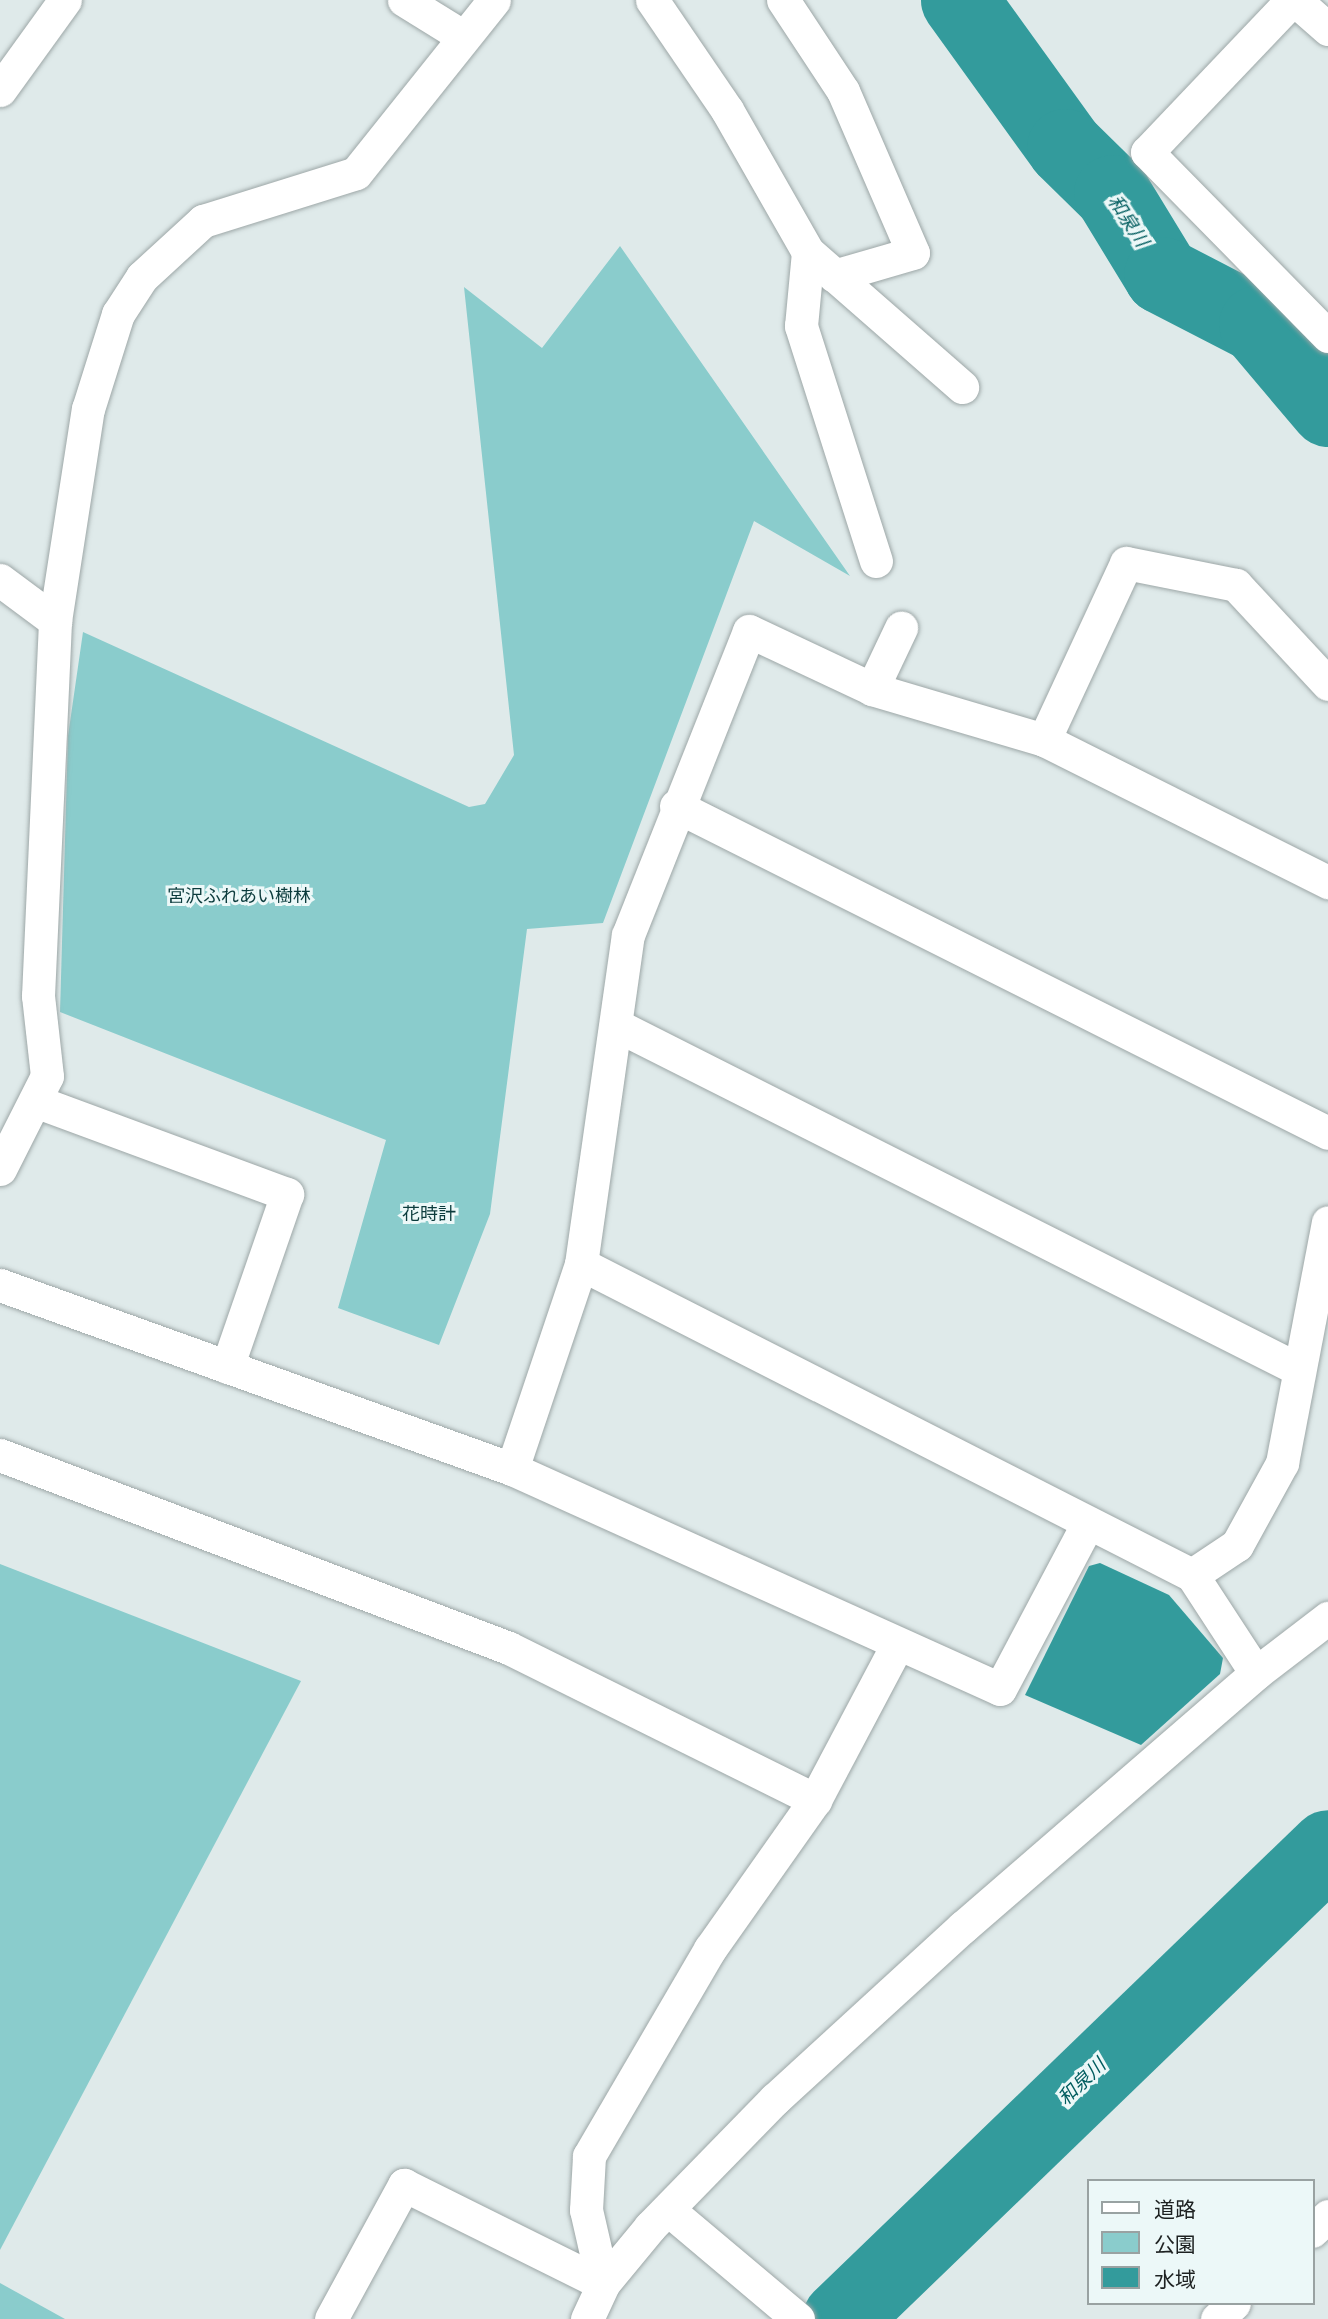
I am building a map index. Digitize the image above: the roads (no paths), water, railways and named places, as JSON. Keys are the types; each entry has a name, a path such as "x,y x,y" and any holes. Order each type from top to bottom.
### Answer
{"street":[{"path":"0,90 65,0"},
{"path":"404,0 464,37"},
{"path":"0,1169 47,1076 38,996 55,621 88,410 118,314 142,277 203,221 356,173 494,0"},
{"path":"652,0 727,110 808,252 962,387"},
{"path":"783,0 843,91 913,253 834,276"},
{"path":"1328,29 1293,0 1147,152 1328,336"},
{"path":"808,252 801,326 876,561"},
{"path":"1044,740 1126,563 1236,585 1328,684"},
{"path":"0,580 55,621"},
{"path":"872,689 901,628"},
{"path":"512,1469 581,1264 628,935 676,806 749,631 872,689 1044,740 1328,882"},
{"path":"676,806 1328,1133"},
{"path":"616,1025 1298,1369"},
{"path":"35,1101 287,1194 228,1367"},
{"path":"1192,1575 1237,1545 1282,1463 1328,1222"},
{"path":"581,1264 1192,1575 1256,1672"},
{"path":"0,1285 512,1469 897,1645 1000,1689 1088,1523"},
{"path":"0,1455 509,1648 815,1800"},
{"path":"587,2319 603,2284 795,2081 1256,1672 1328,1618"},
{"path":"603,2284 586,2210 589,2156 710,1949 815,1800 897,1645"},
{"path":"331,2319 404,2185 603,2284"},
{"path":"671,2212 792,2314"},
{"path":"1314,2229 1328,2216"},
{"path":"1217,2319 1232,2305"}],"water":[{"path":"1100,1563 1169,1595 1223,1658 1220,1674 1141,1745 1025,1695 1089,1566"}],"waterway":[{"name":"和泉川","path":"959,0 1065,147 1112,193 1162,275 1257,324 1328,408"},
{"name":"和泉川","path":"840,2319 1328,1848"}],"park label":[{"name":"宮沢ふれあい樹林","path":"239,895"},
{"name":"花時計","path":"429,1213"}]}
